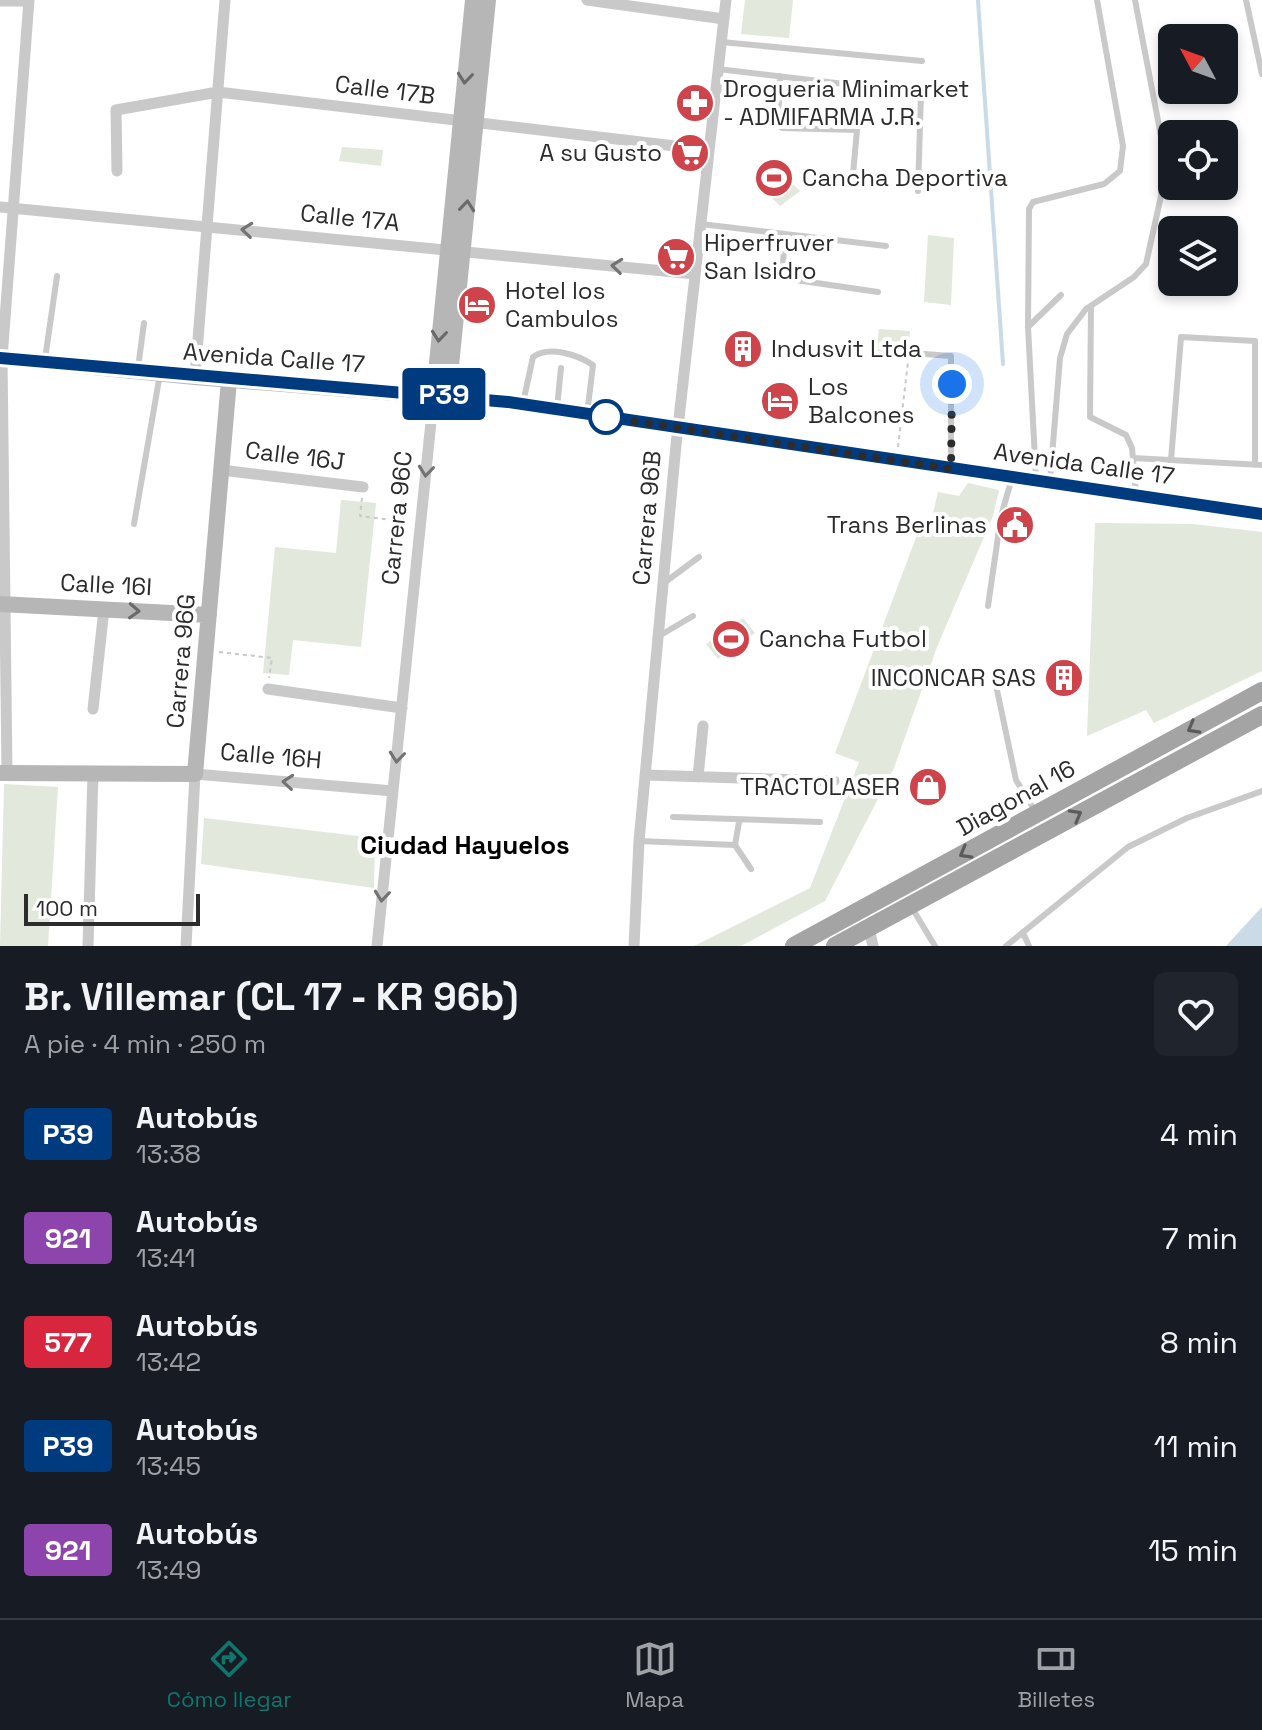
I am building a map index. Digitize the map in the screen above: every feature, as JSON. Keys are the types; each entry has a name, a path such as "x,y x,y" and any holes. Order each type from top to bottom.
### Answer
{"main road":[{"name":"Diagonal 16","path":"794,946 1262,691"},
{"name":"Diagonal 16","path":"835,946 871,937 910,905 1262,715"}],"street":[{"path":"0,1 29,0 5,207 1,358 4,773"},
{"path":"195,377 225,0"},
{"name":"Carrera 96C","path":"377,946 420,523 441,394 468,122 473,0"},
{"name":"Carrera 96C","path":"468,122 488,0"},
{"path":"587,0 724,19"},
{"name":"Carrera 96B","path":"634,946 639,841 678,428 726,0"},
{"name":"Calle 17B","path":"117,171 116,110 218,92 709,150"},
{"name":"Calle 17A","path":"5,207 695,274"},
{"name":"Avenida Calle 17","path":"1,358 229,380 441,394 523,404 1260,514"},
{"name":"Carrera 96G","path":"186,946 195,774 229,380"},
{"name":"Calle 16J","path":"221,470 363,487"},
{"name":"Calle 16I","path":"3,604 209,615"},
{"path":"93,709 104,609"},
{"path":"268,689 402,708"},
{"path":"698,777 703,726"},
{"name":"Calle 16H","path":"4,773 195,774 393,791"},
{"path":"88,946 93,774"},
{"path":"645,775 834,781"}],"lane":[{"path":"1042,482 1028,327 1029,209 1033,202 1104,184 1120,171 1123,146 1097,0"},
{"path":"1042,482 1060,358 1073,323 1091,306 1134,277 1146,264 1163,184 1164,152 1135,0"},
{"path":"1246,0 1262,74"},
{"path":"721,42 922,61"},
{"path":"718,69 921,93 918,191"},
{"path":"780,76 778,122 782,128 857,130 852,185"},
{"path":"701,224 886,246"},
{"path":"785,234 782,278 878,292"},
{"path":"44,362 57,276"},
{"path":"1028,327 1061,295"},
{"path":"1091,306 1090,417 1126,435 1133,458 1136,496"},
{"path":"137,372 144,323"},
{"path":"1133,458 1258,465 1255,341 1181,337 1171,460"},
{"path":"523,404 533,357 546,351 593,365 587,414"},
{"path":"911,353 951,356 951,469"},
{"path":"557,409 561,368"},
{"path":"134,524 160,374"},
{"path":"988,606 1001,516 1012,478"},
{"path":"664,583 699,557"},
{"path":"659,636 693,616"},
{"path":"997,690 1016,780 1037,814"},
{"path":"1006,946 1024,935 1094,872 1128,847 1187,818 1262,791"},
{"path":"673,817 739,822 820,822"},
{"path":"739,822 735,845 751,869"},
{"path":"639,841 735,845"},
{"path":"910,905 935,946"},
{"path":"1024,935 1029,946"}],"path":[{"path":"898,450 911,353"},
{"path":"363,487 360,516 420,523"},
{"path":"206,651 272,658 268,689"}],"shaded area":[{"path":"745,0 793,0 789,38 741,34"},
{"path":"342,147 383,150 381,166 339,161"},
{"name":"Cancha Deportiva","path":"772,164 800,191 780,206 760,186 763,171"},
{"path":"928,235 954,238 951,305 924,302"},
{"path":"879,329 910,331 908,353 876,352"},
{"path":"968,483 999,490 993,516 937,647 894,768 825,901 741,946 694,946 810,888 859,762 835,753 923,519 931,522 938,492 959,496"},
{"path":"341,500 376,503 361,647 293,640 289,675 263,673 275,547 336,553"},
{"path":"1095,523 1193,524 1262,532 1262,671 1154,723 1146,710 1087,736"},
{"name":"Cancha Futbol","path":"743,618 755,633 718,659 706,644"},
{"path":"4,784 58,787 48,946 0,946"},
{"path":"204,818 375,838 374,888 201,864"}],"water":[{"path":"1262,907 1262,946 1226,946 1260,909"}],"waterway":[{"path":"978,0 1003,364"}],"bus line":[{"name":"P39","path":"0,358 508,402 1262,514"}],"place":[{"name":"Drogueria Minimarket - ADMIFARMA J.R.","path":"695,103"},
{"name":"A su Gusto","path":"690,153"},
{"name":"Cancha Deportiva","path":"774,178"},
{"name":"Hiperfruver San Isidro","path":"676,257"},
{"name":"Hotel los Cambulos","path":"477,305"},
{"name":"Indusvit Ltda","path":"743,349"},
{"name":"Los Balcones","path":"780,401"},
{"name":"Trans Berlinas","path":"1015,525"},
{"name":"Cancha Futbol","path":"731,639"},
{"name":"INCONCAR SAS","path":"1064,678"},
{"name":"TRACTOLASER","path":"928,787"}],"district":[{"name":"Ciudad Hayuelos","path":"465,845"}],"route":[{"path":"606,417 951,469 952,384"}]}
